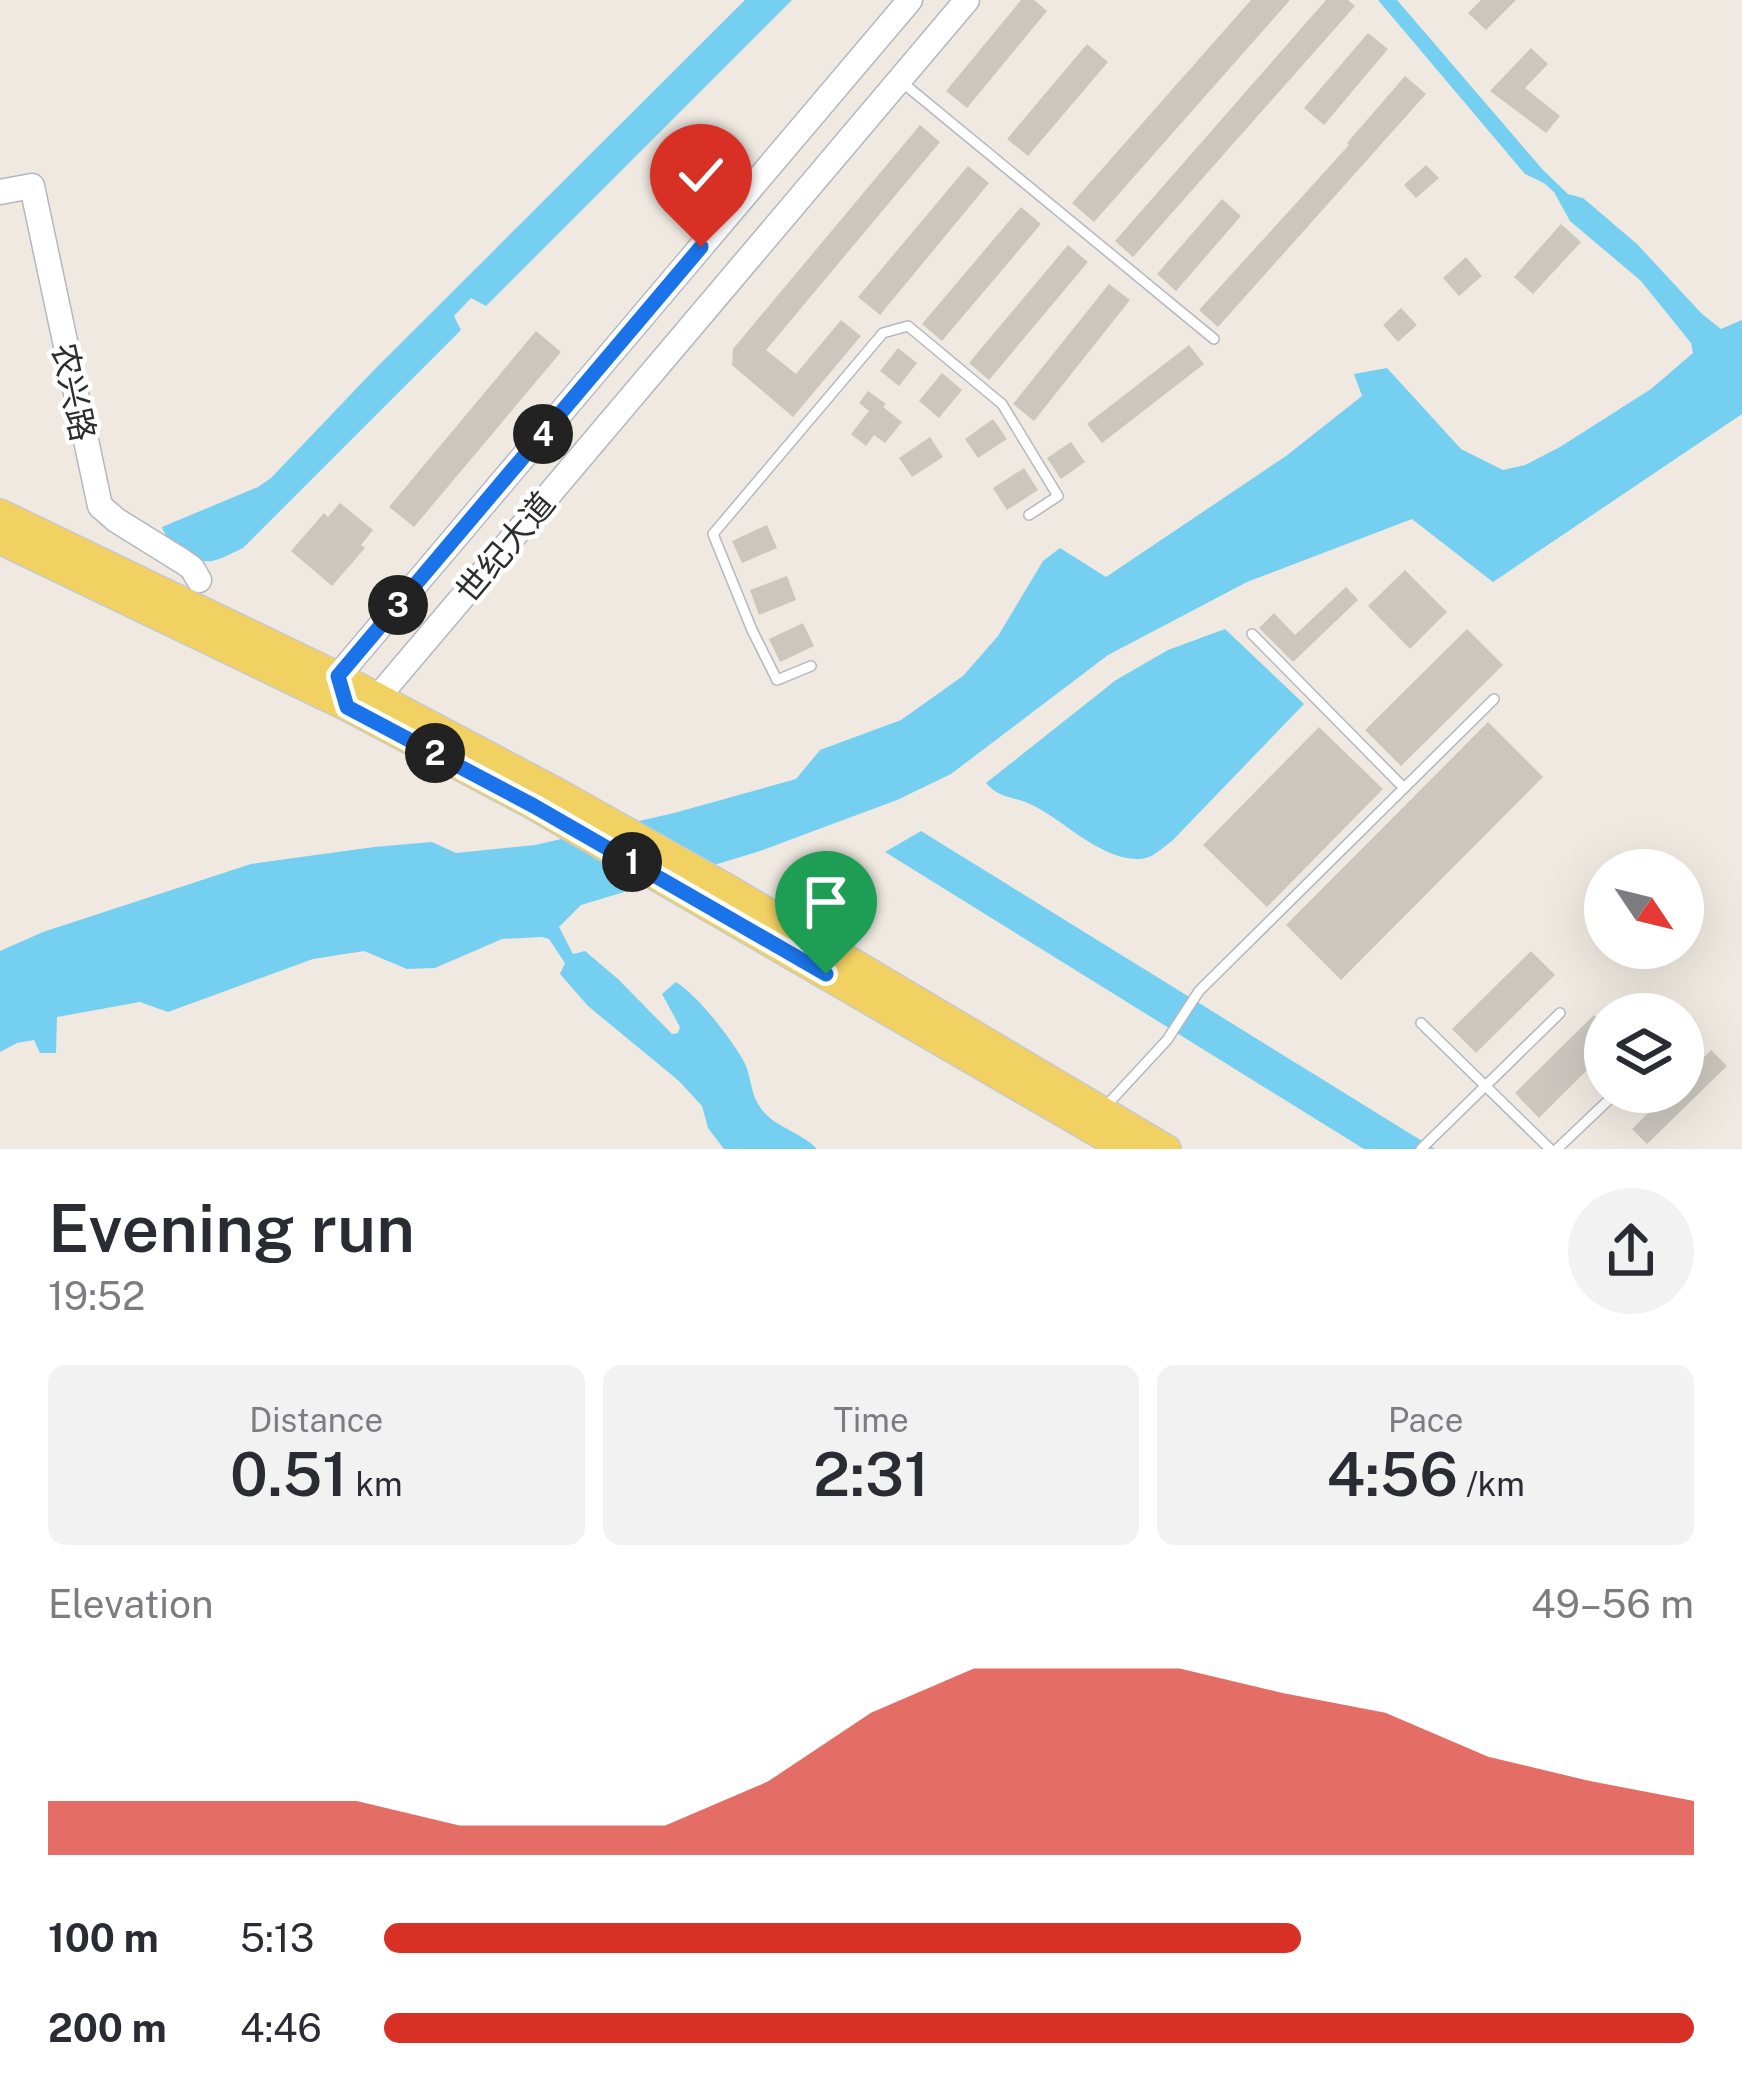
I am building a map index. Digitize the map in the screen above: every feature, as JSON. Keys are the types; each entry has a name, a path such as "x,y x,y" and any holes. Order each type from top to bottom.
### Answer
{"main road":[{"name":"世纪大道","path":"338,676 910,0"},
{"name":"世纪大道","path":"378,697 967,0"},
{"name":"农兴路","path":"0,192 32,186 100,506 192,568 199,580"},
{"path":"0,513 378,697 546,799 693,897 1125,1149"},
{"path":"0,540 724,886 1167,1149"},
{"path":"338,676 347,707"},
{"path":"347,707 378,697"}],"lane":[{"path":"899,80 1214,339"},
{"path":"811,666 777,680 713,534 883,333 908,326 1002,404 1058,496 1029,515"},
{"path":"1252,634 1404,788"},
{"path":"1103,1110 1167,1040 1199,991 1494,699"},
{"path":"1421,1149 1559,1013"},
{"path":"1421,1023 1553,1149 1593,1113"}],"water":[{"path":"745,0 792,0 486,306 471,298 454,316 461,330 243,548 204,561 175,546 162,527 271,478"},
{"path":"1378,0 1397,0 1543,170 1637,244 1702,314 1721,329 1742,320 1742,414 1493,582 1412,519 1247,582 1108,655 951,774 897,800 757,852 581,905 559,927 573,954 585,951 672,1034 680,1027 662,994 676,982 685,988 746,1065 755,1099 764,1112 817,1149 724,1149 708,1128 702,1106 679,1081 588,1006 560,974 565,963 549,939 542,937 502,939 435,968 407,969 364,951 313,959 168,1012 140,1002 57,1017 56,1053 40,1053 34,1040 0,1052 0,951 43,932 251,864 432,842 456,853 535,845 796,779 820,750 901,720 963,676 998,636 1043,561 1060,548 1106,577 1286,456 1362,396 1354,374 1387,368 1461,449 1503,470 1560,447 1651,389 1693,353 1691,343 1641,281 1570,221 1554,192 1525,174"},
{"path":"1225,629 1304,704 1157,853 1139,859 1109,853 1041,809 1000,794 986,783 1116,680 1168,650"},
{"path":"921,831 1435,1149 1364,1149 885,852"}],"building":[{"path":"1021,0 1034,0 1047,11 967,108 946,91"},
{"path":"1251,0 1290,0 1094,222 1072,203"},
{"path":"1326,0 1348,0 1355,6 1133,257 1115,241"},
{"path":"1481,0 1516,0 1486,30 1468,13"},
{"path":"1368,33 1388,49 1324,125 1304,108"},
{"path":"1087,44 1108,62 1028,156 1007,139"},
{"path":"1531,48 1548,64 1525,88 1560,116 1546,133 1490,91"},
{"path":"1405,76 1426,94 1218,327 1199,310"},
{"path":"920,125 940,142 766,350 796,374 841,320 861,336 793,417 732,365 733,349"},
{"path":"1426,165 1439,178 1416,198 1404,185"},
{"path":"968,166 989,183 880,315 858,297"},
{"path":"1222,199 1241,216 1176,291 1157,274"},
{"path":"1021,207 1041,224 942,341 922,324"},
{"path":"1561,224 1581,242 1533,294 1514,277"},
{"path":"1068,245 1088,262 989,380 969,363"},
{"path":"1466,257 1482,276 1459,296 1443,278"},
{"path":"1109,284 1130,300 1034,421 1013,404"},
{"path":"1401,308 1417,325 1398,342 1383,325"},
{"path":"536,331 561,352 414,527 389,507"},
{"path":"1189,345 1204,364 1102,443 1087,424"},
{"path":"898,348 917,363 899,386 880,371"},
{"path":"942,373 962,390 939,418 919,401"},
{"path":"868,391 902,422 885,443 874,435 866,446 851,434 869,411 859,403"},
{"path":"993,419 1007,439 978,458 965,439"},
{"path":"930,437 943,457 912,477 899,458"},
{"path":"1071,442 1085,462 1061,479 1047,458"},
{"path":"1024,468 1038,490 1007,510 993,488"},
{"path":"340,503 373,530 361,545 365,548 332,586 291,551 324,513 328,517"},
{"path":"767,525 777,548 742,563 732,541"},
{"path":"1405,570 1447,612 1410,649 1368,606"},
{"path":"787,576 796,600 759,615 750,590"},
{"path":"1346,587 1358,600 1293,662 1259,628 1274,613 1295,635"},
{"path":"803,623 814,646 780,662 769,639"},
{"path":"1467,629 1503,665 1401,766 1365,730"},
{"path":"1488,722 1543,777 1341,980 1286,925"},
{"path":"1319,727 1383,789 1267,907 1203,845"},
{"path":"1531,951 1555,975 1476,1053 1452,1029"},
{"path":"1584,1025 1584,1073 1539,1118 1515,1093"},
{"path":"1711,1050 1727,1066 1704,1088 1704,1057"},
{"path":"1648,1113 1679,1113 1647,1144 1632,1129"}],"route":[{"path":"701,247 338,676 347,707 534,806 826,974"}]}
